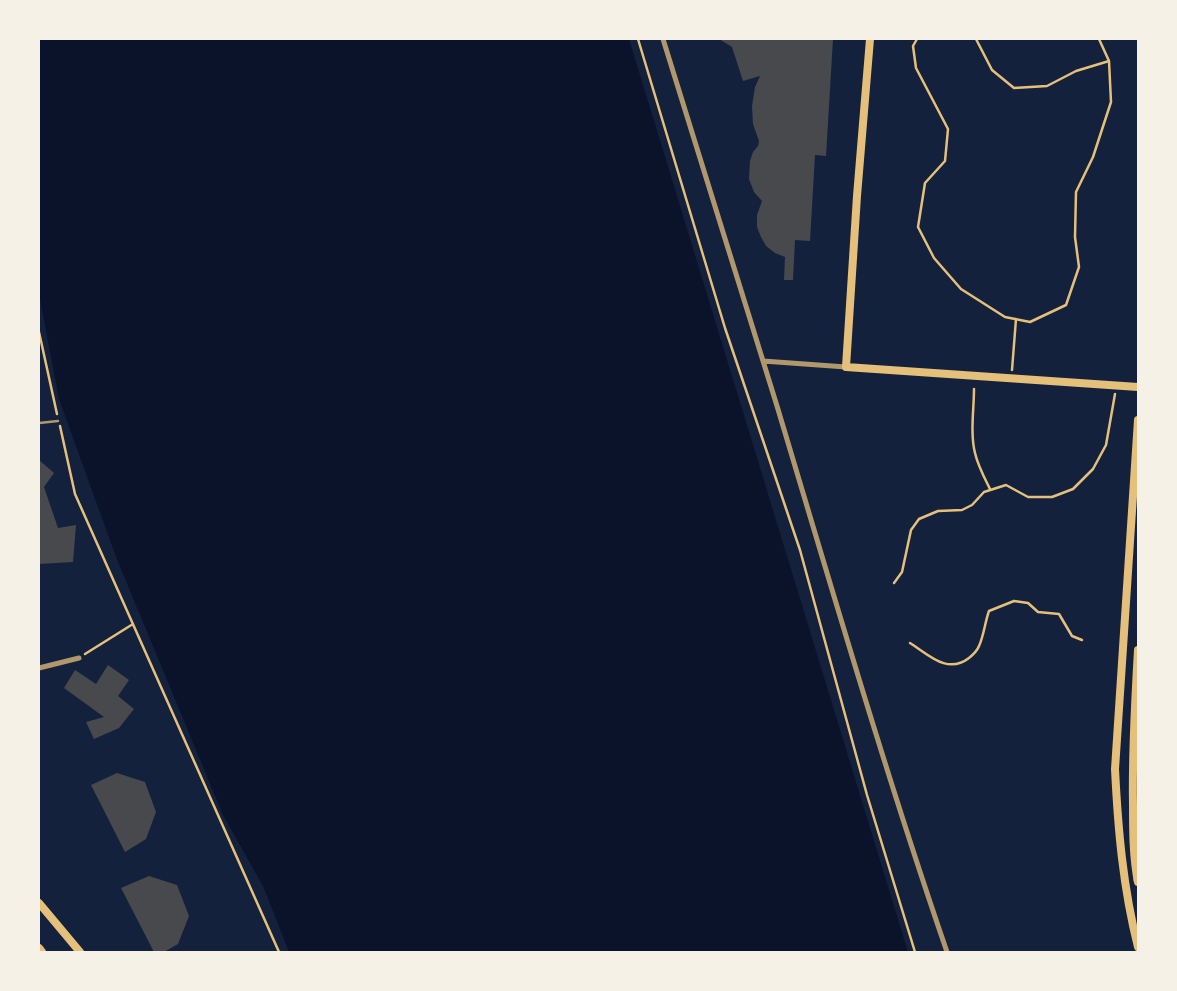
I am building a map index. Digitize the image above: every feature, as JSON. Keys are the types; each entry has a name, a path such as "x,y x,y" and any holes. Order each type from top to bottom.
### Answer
{"main road":[{"path":"870,39 860,151 846,366 1138,387"},
{"path":"1138,420 1115,769 1118,826 1124,882 1138,947"},
{"path":"1138,650 1132,776 1133,831 1138,880"},
{"path":"39,903 80,952"},
{"path":"39,948 42,952"}],"street":[{"path":"663,39 915,860 946,952"},
{"path":"763,361 846,366"},
{"path":"39,668 80,658"}],"lane":[{"path":"39,423 58,421"}],"path":[{"path":"638,39 725,328 800,550 867,795 915,952"},
{"path":"917,39 913,46 916,68 948,129 944,161 925,184 918,227 934,258 961,289 1005,317 1030,322 1066,305 1079,266 1075,236 1076,192 1093,157 1111,102 1109,61 1099,39"},
{"path":"976,39 992,70 1014,88 1047,86 1076,71 1109,61"},
{"path":"1011,378 1016,319"},
{"path":"39,332 75,494 279,952"},
{"path":"894,584 902,572 912,530 919,519 938,511 962,510 972,505 984,492 1006,485 1028,497 1052,497 1073,489 1093,469 1106,445 1116,385"},
{"path":"974,389 974,451 980,469 991,490"},
{"path":"910,642 940,663 955,664 965,661 975,653 979,646 989,611 1014,601 1028,603 1038,612 1059,614 1072,636 1082,640"},
{"path":"80,658 133,624"}],"water":[{"path":"39,39 629,39 908,952 289,952 263,886 223,815 116,557 59,399 39,294"}],"building":[{"path":"719,39 833,39 826,156 815,155 810,241 795,240 793,280 784,280 785,257 775,253 766,246 761,237 757,227 757,215 762,201 754,192 749,179 750,161 759,141 753,124 752,106 755,87 760,76 743,81 732,47"},
{"path":"39,460 54,473 44,487 58,528 76,525 73,562 39,564"},
{"path":"108,665 129,680 118,696 134,709 119,728 94,739 86,722 104,717 64,688 75,670 96,684"},
{"path":"117,773 145,782 156,812 146,839 125,852 91,785"},
{"path":"149,876 177,885 189,916 178,944 164,952 154,952 121,888"}]}
